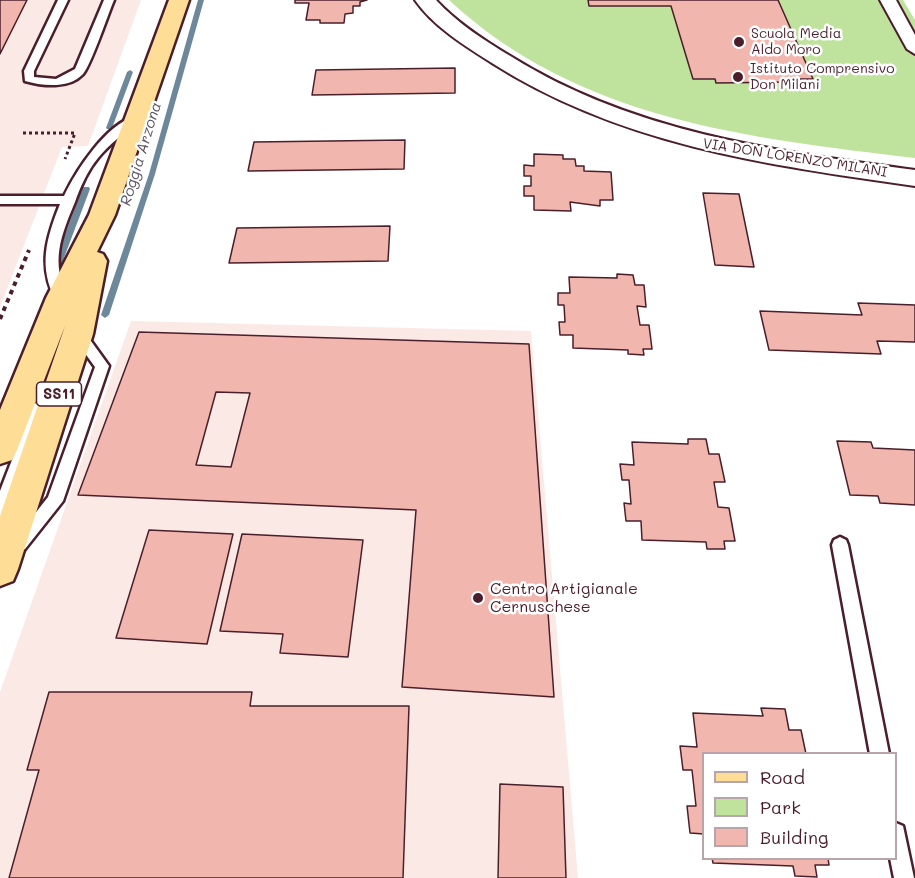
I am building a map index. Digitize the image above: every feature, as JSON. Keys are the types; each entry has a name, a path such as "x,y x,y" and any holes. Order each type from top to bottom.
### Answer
{"main road":[{"name":"SS11","path":"0,450 61,298 102,215 179,0"},
{"name":"SS11","path":"1,567 75,345 102,215"}],"street":[{"name":"VIA DON LORENZO MILANI","path":"425,0 450,24 514,70 567,98 621,119 673,136 737,151 915,178"},
{"path":"888,0 915,50"}],"lane":[{"path":"63,0 30,71 29,79 37,82 62,82 71,79 80,71 109,0"},
{"path":"61,298 52,278 51,259 54,240 81,172 105,143 137,118"},
{"path":"0,200 70,200"},
{"path":"0,512 34,420 75,345"},
{"path":"0,409 24,389"},
{"path":"840,545 880,752"},
{"path":"897,839 904,878"}],"shaded area":[{"path":"0,0 141,0 88,146 62,147 0,307"},
{"path":"131,321 531,331 578,878 0,878 0,692"}],"green space":[{"name":"Istituto Comprensivo Don Milani","path":"449,0 903,0 915,20 915,158 790,142 728,131 668,116 609,97 553,72 499,40"}],"building":[{"path":"0,0 27,0 0,54"},
{"path":"295,0 367,0 360,2 360,6 353,6 353,13 345,14 344,23 320,23 320,20 306,20 309,3 295,3"},
{"name":"Scuola Media Aldo Moro","path":"588,0 778,0 813,79 789,79 790,82 716,83 715,79 693,79 671,6 589,6"},
{"path":"455,68 455,93 312,95 316,70"},
{"path":"405,140 404,169 248,171 254,142"},
{"path":"534,154 563,155 563,159 575,159 576,166 584,166 584,171 611,172 613,200 600,200 600,206 570,202 571,211 534,210 534,196 524,196 524,186 531,186 531,176 524,176 524,165 534,166"},
{"path":"703,193 739,194 754,267 715,265"},
{"path":"390,226 388,261 229,263 237,228"},
{"path":"617,274 633,275 635,285 644,285 646,307 637,306 640,325 649,325 652,349 643,349 644,355 628,354 628,350 573,348 573,335 560,335 559,322 565,322 564,305 558,305 558,293 570,293 569,277 617,278"},
{"path":"858,303 915,305 915,342 877,341 881,354 769,350 760,311 862,315"},
{"name":"Centro Artigianale Cernuschese","path":"139,332 529,344 554,697 402,687 416,510 78,495","holes":["216,392 250,393 231,467 196,465"]},
{"path":"688,439 706,439 709,454 719,454 725,482 714,482 718,507 729,508 735,541 724,541 725,549 707,549 706,542 642,540 641,521 626,521 624,503 631,504 629,480 622,480 620,464 634,465 632,442 688,444"},
{"path":"837,441 871,442 873,448 915,450 915,505 880,503 878,496 850,495"},
{"path":"149,530 233,534 207,644 116,638"},
{"path":"242,534 363,540 348,657 280,653 283,634 220,631"},
{"path":"49,692 252,692 250,706 409,706 403,878 9,878 39,770 27,770"},
{"path":"761,708 785,709 789,730 801,730 806,752 702,752 702,834 690,833 687,806 696,806 692,770 683,770 680,746 697,747 693,713 763,716"},
{"path":"500,784 563,787 566,878 498,878"},
{"path":"712,860 828,860 829,865 815,865 817,877 795,876 793,866 713,863"}],"waterway":[{"name":"Roggia Arzona","path":"105,315 152,174 201,0"},
{"path":"109,128 130,72"},
{"path":"58,263 86,189"}],"place":[{"name":"Scuola Media Aldo Moro","path":"739,42"},
{"name":"Istituto Comprensivo Don Milani","path":"738,77"},
{"name":"Centro Artigianale Cernuschese","path":"478,598"}]}
